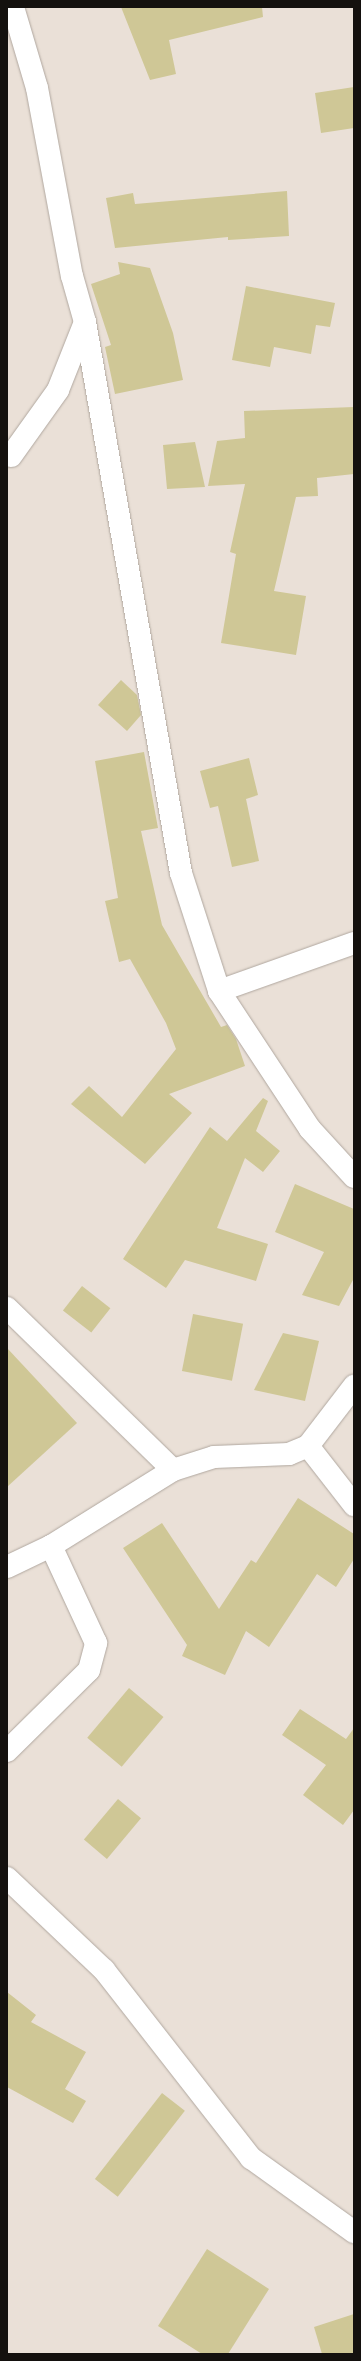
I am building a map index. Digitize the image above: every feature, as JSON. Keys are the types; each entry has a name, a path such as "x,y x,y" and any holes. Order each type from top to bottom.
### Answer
{"street":[{"path":"13,7 37,88 72,276 85,322 181,873 219,991 310,1129 354,1177"},
{"path":"11,456 58,390 85,322"},
{"path":"219,991 354,943"},
{"path":"7,1308 173,1470"},
{"path":"7,1567 51,1546 173,1470 214,1457 289,1454 308,1446 354,1386"},
{"path":"308,1446 354,1504"},
{"path":"7,1751 89,1670 96,1643 51,1546"},
{"path":"7,1878 104,1970 251,2158 354,2232"}],"building":[{"path":"121,7 262,7 263,17 169,40 176,74 150,80"},
{"path":"354,87 354,128 321,133 315,93"},
{"path":"287,191 289,236 228,240 228,237 115,248 106,198 133,193 135,204"},
{"path":"118,262 150,268 173,333 183,380 115,394 105,347 111,345 91,284 120,274"},
{"path":"246,286 335,303 330,327 316,325 311,354 274,347 270,367 232,360"},
{"path":"354,407 354,474 317,478 318,496 296,497 274,591 306,596 296,655 221,643 236,554 230,552 245,484 208,486 217,441 245,438 244,411"},
{"path":"195,442 205,487 167,489 163,445"},
{"path":"121,680 137,695 141,715 127,731 98,705"},
{"path":"144,752 158,828 141,831 162,925 221,1027 227,1025 236,1039 245,1066 169,1094 192,1113 145,1164 71,1104 89,1086 122,1117 176,1049 166,1023 130,959 119,962 105,901 118,898 95,761"},
{"path":"249,758 258,795 246,799 259,861 232,867 218,806 210,808 200,771"},
{"path":"263,1098 268,1101 256,1131 280,1151 263,1172 245,1158 217,1228 268,1244 256,1281 185,1260 166,1288 123,1259 210,1127 227,1141"},
{"path":"295,1184 354,1209 354,1278 339,1306 302,1295 324,1252 275,1232"},
{"path":"82,1286 110,1308 91,1333 63,1310"},
{"path":"193,1314 243,1324 232,1381 182,1371"},
{"path":"283,1333 319,1341 305,1401 254,1390"},
{"path":"7,1348 77,1423 7,1487"},
{"path":"298,1498 354,1534 354,1559 336,1587 317,1574 269,1647 246,1631 225,1675 182,1656 187,1645 123,1548 162,1523 219,1609 251,1560 256,1563"},
{"path":"129,1688 163,1717 122,1767 87,1738"},
{"path":"300,1709 346,1739 354,1728 354,1810 343,1825 303,1795 326,1765 282,1735"},
{"path":"118,1799 141,1818 107,1859 84,1840"},
{"path":"7,1992 36,2015 31,2022 86,2052 65,2089 86,2101 73,2123 7,2087"},
{"path":"162,2093 185,2111 118,2197 95,2179"},
{"path":"207,2249 269,2289 228,2354 202,2354 158,2326"},
{"path":"354,2314 354,2354 322,2354 314,2327"}]}
